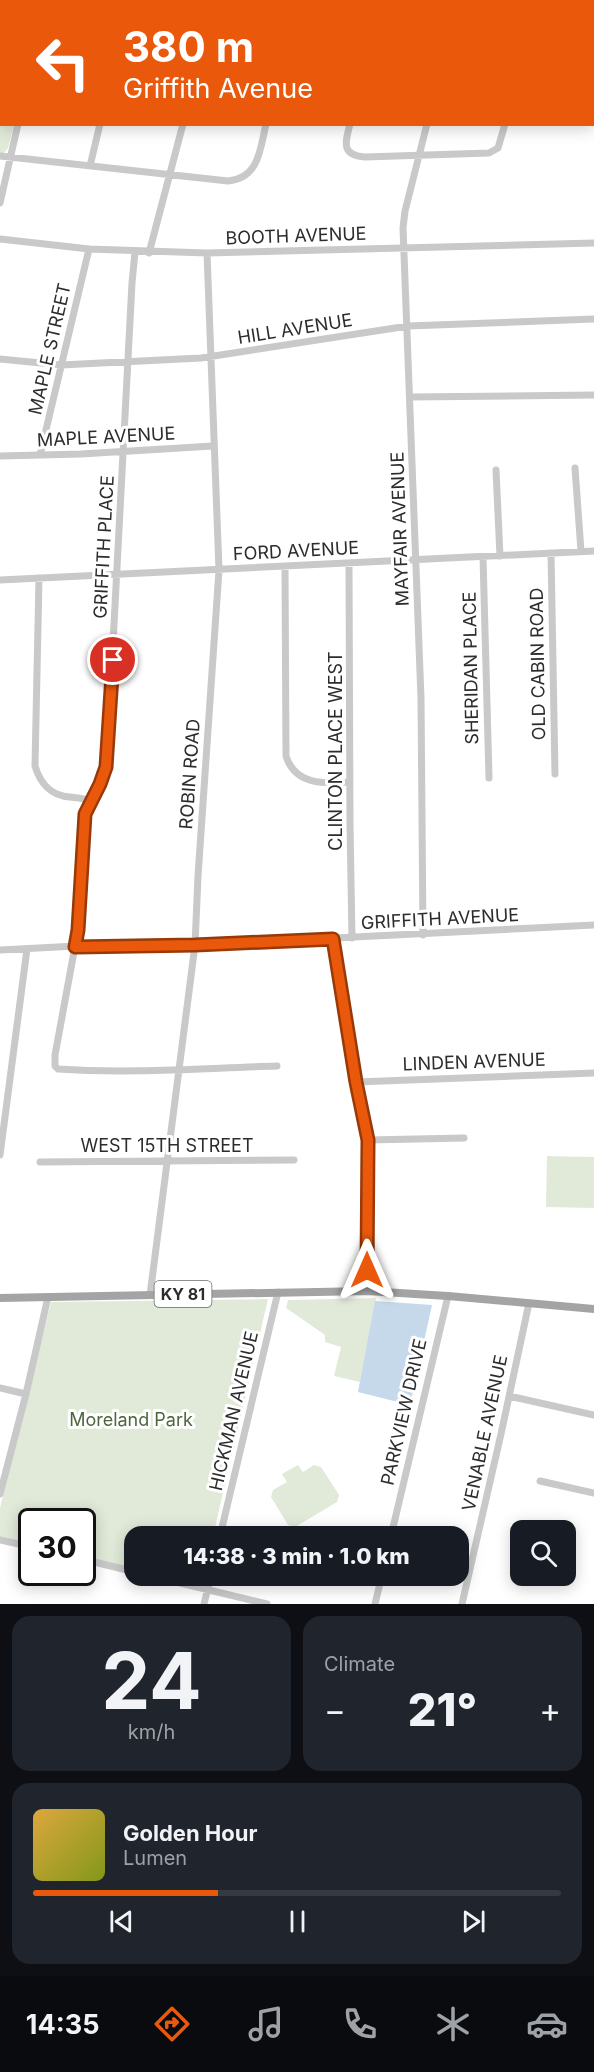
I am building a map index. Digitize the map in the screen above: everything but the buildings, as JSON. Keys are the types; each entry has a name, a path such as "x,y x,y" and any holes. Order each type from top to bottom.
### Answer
{"main road":[{"name":"KY 81","path":"0,1298 367,1291 594,1309"}],"street":[{"path":"0,203 18,126"},
{"path":"90,166 100,126"},
{"path":"149,253 182,126"},
{"path":"0,156 228,181 243,178 254,167 265,126"},
{"path":"350,126 346,145 352,154 366,157 494,152 500,143 504,126"},
{"name":"MAYFAIR AVENUE","path":"423,935 421,698 404,248 405,211 426,126"},
{"name":"BOOTH AVENUE","path":"0,239 149,253 594,243"},
{"name":"MAPLE STREET","path":"40,455 88,249"},
{"name":"GRIFFITH PLACE","path":"135,252 107,757 103,776 85,814 78,930 55,1055 56,1068 71,1070 179,1068"},
{"name":"ROBIN ROAD","path":"150,1295 195,945 219,570 207,253"},
{"name":"HILL AVENUE","path":"0,359 61,365 210,357 408,326 594,319"},
{"path":"411,397 594,395"},
{"name":"MAPLE AVENUE","path":"0,456 213,446"},
{"path":"575,468 581,551"},
{"path":"496,470 500,556"},
{"name":"FORD AVENUE","path":"0,580 594,551"},
{"name":"OLD CABIN ROAD","path":"551,553 555,774"},
{"name":"SHERIDAN PLACE","path":"483,557 489,778"},
{"name":"CLINTON PLACE WEST","path":"349,564 352,938"},
{"path":"285,567 286,756 291,768 302,778 316,782 350,782"},
{"path":"39,578 35,766 41,781 51,791 62,796 84,798 90,801"},
{"name":"GRIFFITH AVENUE","path":"0,950 195,945 594,925"},
{"path":"333,939 356,1082 368,1140 367,1291"},
{"path":"0,1155 27,949"},
{"path":"179,1068 277,1066"},
{"name":"LINDEN AVENUE","path":"356,1082 594,1073"},
{"path":"0,1080 10,1080"},
{"path":"368,1140 464,1138"},
{"name":"WEST 15TH STREET","path":"40,1162 294,1160"},
{"name":"HICKMAN AVENUE","path":"222,1526 278,1292"},
{"name":"PARKVIEW DRIVE","path":"393,1526 448,1296"},
{"path":"0,1494 48,1297"},
{"name":"VENABLE AVENUE","path":"462,1604 529,1303"},
{"path":"0,1388 26,1394"},
{"path":"509,1396 594,1415"},
{"path":"540,1481 594,1493"},
{"path":"0,1540 18,1544"},
{"path":"96,1562 124,1569"},
{"path":"192,1586 267,1604"},
{"path":"204,1604 209,1586"},
{"path":"375,1604 379,1586"}],"green space":[{"path":"0,126 14,126 8,148 4,153 0,153"},
{"path":"547,1156 594,1157 594,1208 546,1207"},
{"path":"376,1298 360,1382 334,1376 341,1347 325,1342 325,1335 286,1308 288,1300"},
{"name":"Moreland Park","path":"268,1299 215,1526 124,1526 124,1567 96,1560 96,1508 18,1508 18,1541 0,1537 0,1508 51,1302"},
{"path":"298,1465 303,1472 314,1465 321,1467 339,1495 337,1502 297,1526 288,1525 271,1497 273,1490 287,1482 282,1474"}],"water":[{"path":"375,1301 432,1305 410,1405 358,1392"}],"route":[{"path":"113,660 106,767 85,814 75,947 333,939 356,1082 368,1140 367,1270"}]}
